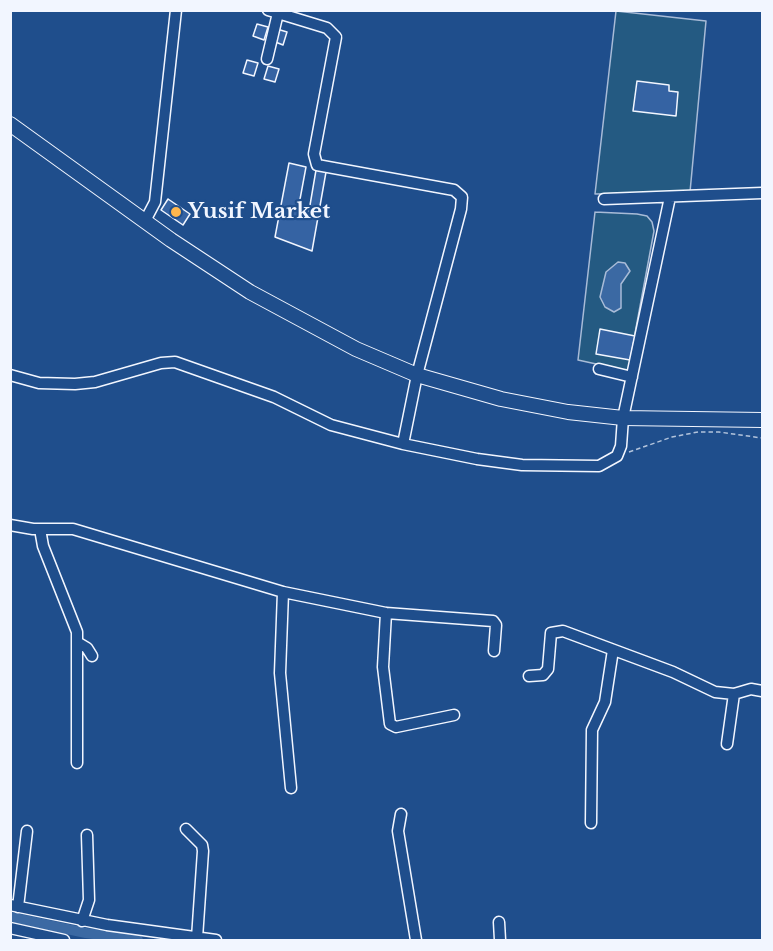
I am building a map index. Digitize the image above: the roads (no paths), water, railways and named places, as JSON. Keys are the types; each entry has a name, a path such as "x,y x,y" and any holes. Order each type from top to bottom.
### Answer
{"main road":[{"path":"10,124 226,278 356,349 417,375 472,392 538,407 623,418 762,420"}],"street":[{"path":"145,221 155,202 176,10"},
{"path":"267,59 273,12 327,28 336,37 314,154 317,165 454,189 462,197 461,209 417,375 403,444"},
{"path":"604,200 762,194"},
{"path":"10,375 39,383 75,384 94,382 161,363 187,364 274,397 331,425 403,444 477,459 522,465 598,466 617,456 670,197"},
{"path":"599,369 632,377"},
{"path":"10,525 73,529 283,592 386,613 493,621 495,625 494,651"},
{"path":"40,528 43,546 74,623 77,642 77,763"},
{"path":"283,592 280,673 291,788"},
{"path":"386,613 383,667 390,724 396,727 454,715"},
{"path":"530,676 543,675 548,669 549,640 555,631 563,631 673,672 715,692 734,694 751,689 762,691"},
{"path":"77,642 87,648 92,656"},
{"path":"591,823 592,730 605,702 613,650"},
{"path":"727,744 734,694"},
{"path":"401,814 398,831 416,940"},
{"path":"186,829 202,845 197,938"},
{"path":"27,831 14,906 82,921 216,940"},
{"path":"82,921 89,900 87,835"},
{"path":"499,922 500,940"},
{"path":"10,928 64,940"}],"waterway":[{"path":"10,917 86,933 138,940"}],"place":[{"name":"Yusif Market","path":"176,212"}]}
